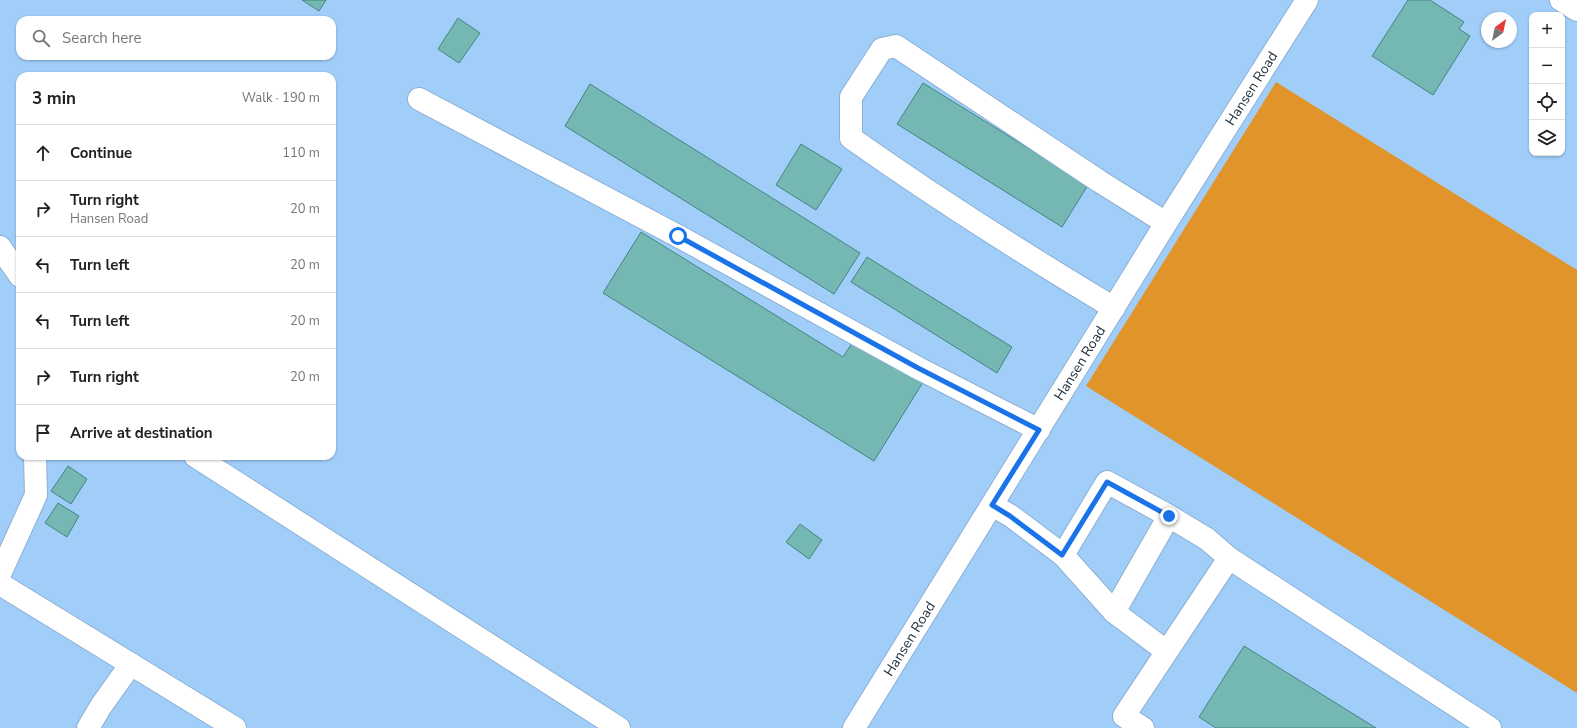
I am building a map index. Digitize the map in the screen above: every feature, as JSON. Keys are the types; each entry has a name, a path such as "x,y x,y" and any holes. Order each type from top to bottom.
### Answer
{"street":[{"name":"Hansen Road","path":"854,728 1166,223 1306,0"},
{"path":"1561,0 1577,10"},
{"path":"1114,308 1037,262 902,174 851,138 851,97 882,49 896,46 1104,185 1166,223"},
{"path":"419,99 678,236 918,368 1039,430"},
{"path":"0,247 16,270"},
{"path":"0,574 36,495 35,460"},
{"path":"201,460 619,728"},
{"path":"1062,555 1107,482 1207,539 1229,558 1490,728"},
{"path":"992,505 1010,516 1062,555 1114,612 1166,651"},
{"path":"1114,612 1169,516"},
{"path":"1143,728 1124,716 1229,558"},
{"path":"0,584 234,728"},
{"path":"88,728 101,706 131,664"}],"shaded area":[{"path":"0,0 1577,0 1577,728 0,728"},
{"path":"1276,82 1577,270 1577,693 1086,386"}],"building":[{"path":"302,0 326,0 319,11"},
{"path":"1408,0 1430,0 1464,22 1459,29 1470,36 1433,95 1372,56"},
{"path":"458,18 480,33 459,63 438,49"},
{"path":"923,83 1088,185 1062,227 897,124"},
{"path":"590,84 860,253 834,294 565,126"},
{"path":"801,144 842,169 816,210 776,185"},
{"path":"641,232 843,357 856,337 925,379 874,461 603,293"},
{"path":"867,257 1012,347 997,373 851,282"},
{"path":"68,466 87,479 71,504 51,491"},
{"path":"58,503 79,516 67,537 45,523"},
{"path":"800,524 822,540 809,559 786,542"},
{"path":"1244,646 1376,728 1216,728 1199,717"}],"route":[{"path":"678,236 918,368 1039,430 992,505 1010,516 1062,555 1107,482 1169,516"}]}
